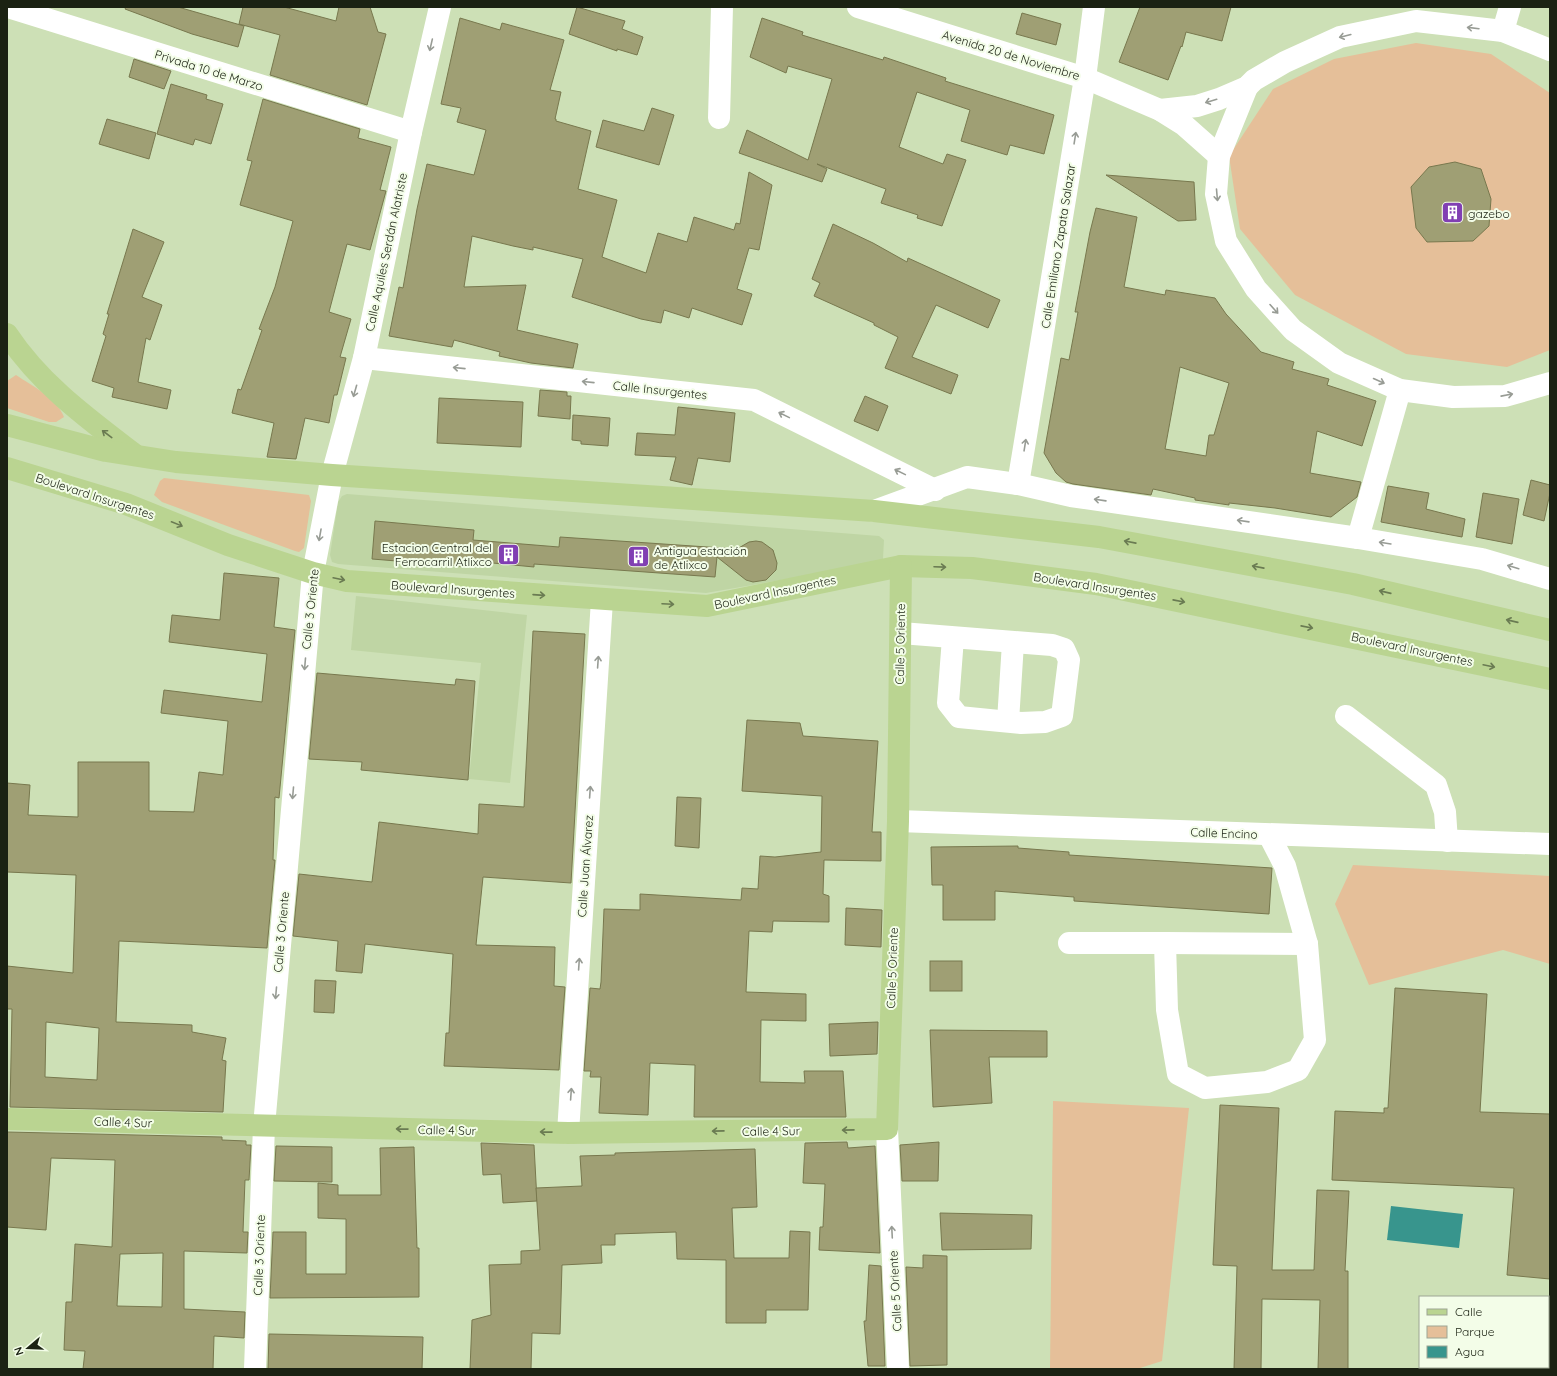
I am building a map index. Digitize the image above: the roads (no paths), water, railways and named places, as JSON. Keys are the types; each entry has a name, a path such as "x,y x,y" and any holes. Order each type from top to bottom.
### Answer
{"main road":[{"path":"7,334 45,382 81,414 138,457"},
{"path":"7,424 77,444 138,457 332,475 874,511 1099,537 1353,584 1550,630"},
{"name":"Boulevard Insurgentes","path":"7,468 126,504 228,545 313,573 347,581 602,600 708,606 901,566 972,568 1096,584 1550,679"},
{"name":"Calle 5 Oriente","path":"887,1129 898,821 901,566"},
{"name":"Calle 4 Sur","path":"7,1119 568,1132 887,1129"}],"street":[{"name":"Privada 10 de Marzo","path":"8,7 411,132"},
{"name":"Calle Aquiles Serdán Alatriste","path":"327,497 364,358 411,132 440,7"},
{"path":"719,118 722,7"},
{"name":"Avenida 20 de Noviembre","path":"858,7 1085,78 1160,110 1184,125 1219,156"},
{"name":"Calle Emiliano Zapata Salazar","path":"1018,484 1085,78 1094,7"},
{"path":"1503,31 1510,7"},
{"name":"Avenida 20 de Noviembre","path":"1160,110 1197,106 1247,87 1254,80 1285,62 1340,37 1416,21 1503,31 1550,50"},
{"path":"1247,87 1219,156 1216,194 1226,241 1256,289 1293,330 1339,363 1400,390 1453,397 1505,396 1550,383"},
{"name":"Calle Insurgentes","path":"364,358 754,400 935,490"},
{"path":"1358,538 1400,390"},
{"path":"874,511 935,490 967,477 1018,484 1071,496 1358,538 1482,558 1550,578"},
{"name":"Calle 3 Oriente","path":"255,1369 264,1126 313,573 327,497"},
{"name":"Calle Juan Álvarez","path":"568,1132 602,600"},
{"path":"901,633 1052,645 1064,649 1069,660 1062,716 1045,722 959,717 948,703 953,638"},
{"path":"1008,721 1013,642"},
{"path":"1346,716 1436,786 1445,812 1447,841"},
{"name":"Calle Encino","path":"898,821 1550,844"},
{"path":"1165,942 1167,1010 1178,1074 1205,1088 1268,1082 1298,1070 1315,1040 1308,944 1285,866 1269,834"},
{"path":"1069,943 1165,942 1308,944"},
{"name":"Calle 5 Oriente","path":"887,1129 898,1369"}],"water":[{"path":"1391,1206 1463,1214 1459,1248 1387,1240"}],"place":[{"name":"gazebo","path":"1452,213"},
{"name":"Estacion Central del Ferrocarril Atlixco","path":"508,554"},
{"name":"Antigua estación de Atlixco","path":"638,557"}]}
